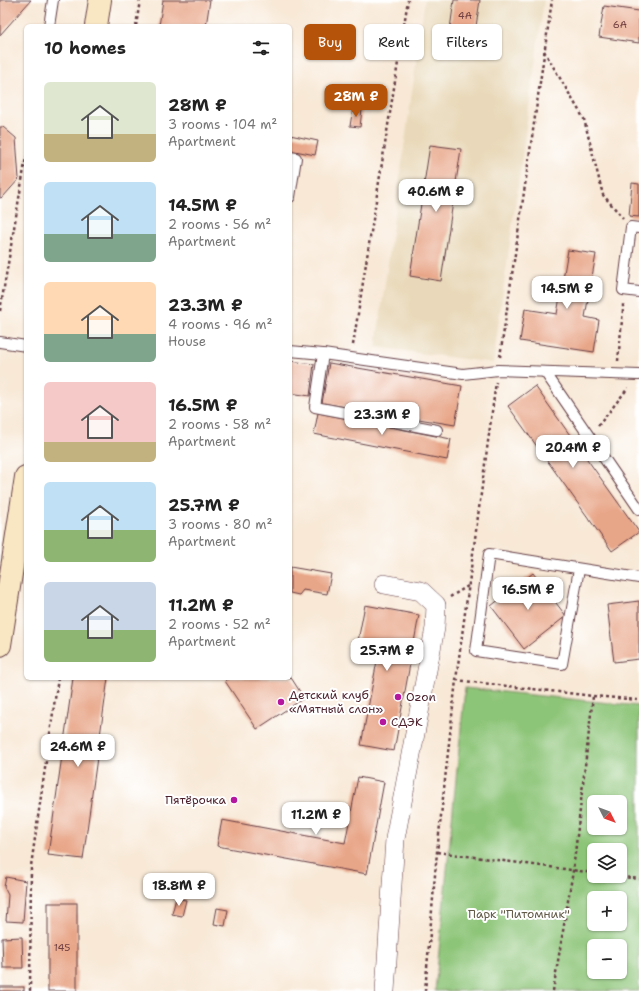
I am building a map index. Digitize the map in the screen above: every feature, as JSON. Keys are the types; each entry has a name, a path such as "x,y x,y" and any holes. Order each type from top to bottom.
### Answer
{"main road":[{"path":"96,24 100,0"},
{"path":"0,645 6,563 24,503"}],"street":[{"path":"384,584 421,591 436,605 435,628 395,839 385,991"}],"lane":[{"path":"49,24 53,0"},
{"path":"292,157 296,158 292,184"},
{"path":"635,228 623,290 639,292"},
{"path":"0,342 24,346"},
{"path":"292,351 323,354 463,374 498,370 639,375"},
{"path":"323,354 315,407 437,430"},
{"path":"545,372 639,509"},
{"path":"579,569 562,664 476,652 489,554 639,578"}],"path":[{"path":"136,24 140,0"},
{"path":"351,358 408,0"},
{"path":"425,991 437,852 456,680 498,370 552,0"},
{"path":"544,51 584,119 603,195 635,228"},
{"path":"0,311 24,169"},
{"path":"616,374 623,310 623,290"},
{"path":"590,437 639,375"},
{"path":"30,991 31,866 58,680"},
{"path":"456,680 639,700"},
{"path":"553,991 573,871 593,696"},
{"path":"437,852 587,872"},
{"path":"627,878 639,879"}],"shaded area":[{"path":"425,0 544,0 493,363 376,347 417,60 424,60 424,24 422,24"}],"green space":[{"name":"Парк \"Питомник\"","path":"465,688 639,706 639,991 435,991"}],"building":[{"path":"0,0 31,0 0,35"},
{"path":"163,0 210,0 206,24 159,24"},
{"path":"454,0 480,0 476,24 451,24"},
{"path":"604,6 639,11 639,43 599,37"},
{"path":"353,108 362,109 360,127 350,126"},
{"path":"0,127 3,127 16,138 19,179 3,197 0,198"},
{"path":"292,135 318,141 315,155 292,150"},
{"path":"430,145 461,149 441,281 410,276"},
{"path":"632,183 639,184 639,217 629,216"},
{"path":"568,250 596,254 585,317 599,320 594,352 520,341 525,309 557,314"},
{"path":"292,361 314,364 310,396 292,393"},
{"path":"329,363 462,386 455,425 322,403"},
{"path":"535,386 639,532 612,551 508,406"},
{"path":"318,413 451,439 447,460 314,434"},
{"path":"292,567 331,574 327,594 303,590 299,595 292,593"},
{"path":"533,573 566,616 524,649 491,606"},
{"path":"639,601 639,659 614,662 607,605"},
{"path":"365,605 419,615 394,751 361,745 380,645 358,641"},
{"path":"292,679 304,698 257,729 225,681"},
{"path":"73,680 108,680 83,859 48,855"},
{"path":"358,777 384,782 367,874 217,846 222,820 345,843"},
{"path":"6,877 26,881 23,922 6,921 8,895 4,887"},
{"path":"176,898 186,900 182,916 172,914"},
{"path":"48,903 77,903 77,991 48,991"},
{"path":"217,908 228,910 225,926 214,924"},
{"path":"22,937 23,968 3,968 2,938"},
{"path":"0,987 24,987 24,991 0,991"}],"place":[{"name":"Ozon","path":"398,697"},
{"name":"Детский клуб «Мятный слон»","path":"281,702"},
{"name":"СДЭК","path":"383,722"},
{"name":"Пятёрочка","path":"234,800"}]}
